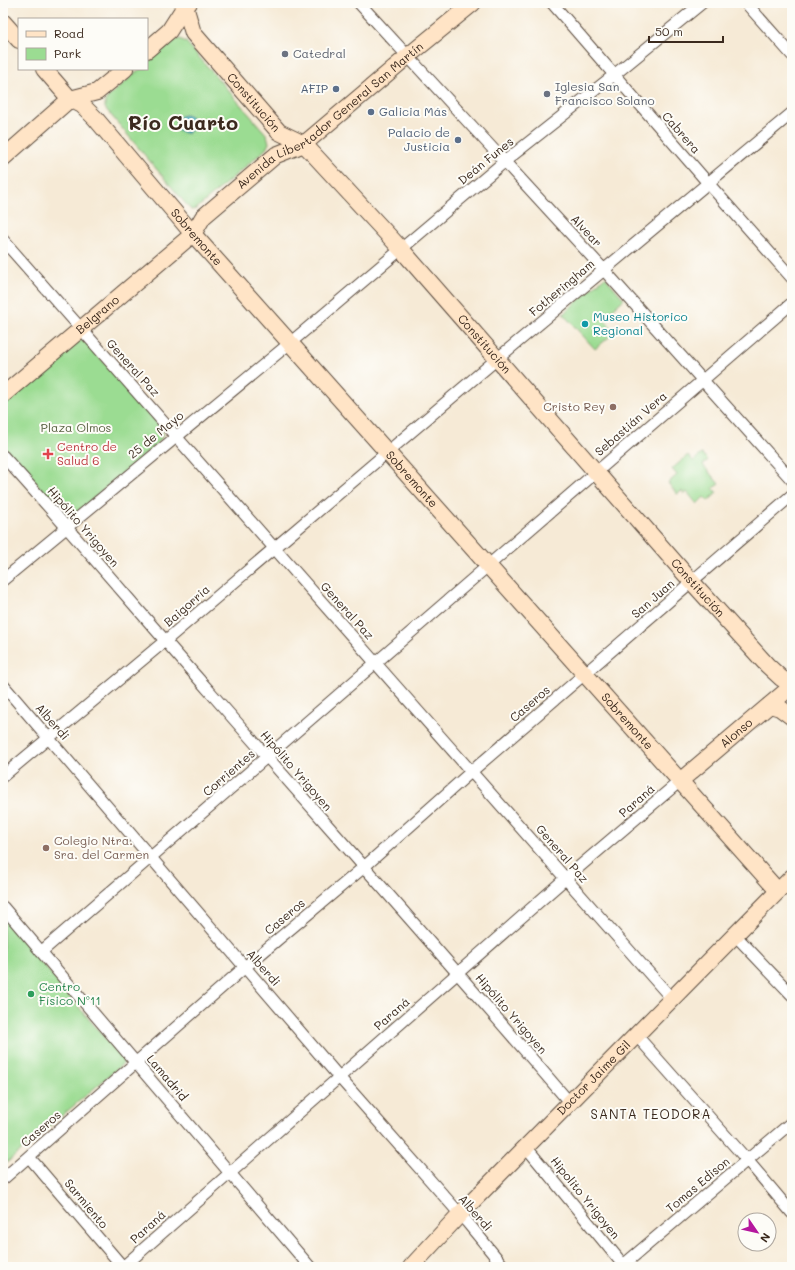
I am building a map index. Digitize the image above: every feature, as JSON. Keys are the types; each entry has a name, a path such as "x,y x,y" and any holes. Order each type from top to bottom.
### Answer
{"main road":[{"name":"Avenida Libertador General San Martín","path":"193,234 203,217 276,155 304,144 473,3"},
{"path":"148,49 169,31 186,4"},
{"name":"Constitución","path":"186,4 194,33 279,132 304,144 401,249 597,471 692,582 767,665 781,678 792,685"},
{"path":"3,22 18,39"},
{"name":"Sobremonte","path":"45,70 70,99 82,105 95,118 193,234 387,453 680,781 785,892"},
{"path":"3,158 70,99 97,92 124,70"},
{"name":"Belgrano","path":"3,395 193,234"},
{"name":"Alonso","path":"680,781 792,685"},
{"path":"770,705 780,708 792,717"},
{"path":"738,939 785,892 792,877"},
{"name":"Doctor Jaime Gil","path":"529,1151 570,1103 640,1039 672,999 738,939"},
{"name":"Doctor Jaime Gil","path":"411,1267 463,1218 738,939"},
{"name":"Doctor Jaime Gil","path":"424,1267 463,1218"}],"street":[{"name":"Alvear","path":"359,3 604,270 792,480"},
{"name":"Cabrera","path":"552,3 792,278"},
{"name":"Deán Funes","path":"290,343 504,162 702,3"},
{"path":"746,3 792,55"},
{"name":"Fotheringham","path":"387,453 497,359 792,113"},
{"name":"General Paz","path":"3,240 672,999"},
{"name":"Sebastián Vera","path":"488,566 792,303"},
{"name":"25 de Mayo","path":"3,580 290,343"},
{"name":"Baigorria","path":"3,776 387,453"},
{"name":"Hipólito Yrigoyen","path":"3,456 67,526 165,641 459,973 570,1103"},
{"name":"San Juan","path":"585,674 792,495"},
{"name":"Corrientes","path":"41,952 488,566"},
{"name":"Caseros","path":"3,1179 585,674"},
{"name":"Alberdi","path":"3,685 504,1267"},
{"name":"Paraná","path":"123,1267 566,878 680,781"},
{"name":"Lamadrid","path":"3,907 137,1062 229,1173 310,1267"},
{"path":"738,939 792,995"},
{"path":"640,1039 792,1213"},
{"name":"Tomas Edison","path":"623,1266 792,1122"},
{"name":"Hipolito Yrigoyen","path":"529,1151 623,1266"},
{"name":"Sarmiento","path":"29,1157 123,1267"}],"green space":[{"path":"180,39 186,42 267,135 269,143 266,149 196,209 191,210 105,108 105,101 108,97 139,70 148,70 148,62 172,41"},
{"path":"605,277 624,299 603,318 615,332 595,349 563,314"},
{"name":"Plaza Olmos","path":"80,340 86,342 162,428 163,434 160,441 77,512 68,515 62,513 3,445 3,404 74,343"},
{"path":"702,454 708,460 703,465 719,484 713,488 717,493 708,501 704,497 697,504 687,492 684,494 682,491 677,494 668,483 677,475 672,469 688,455 693,461"},
{"name":"Centro Físico Nº11","path":"3,917 125,1062 3,1166"}],"water":[{"path":"185,115 189,116 193,120 193,128 189,132 185,133 181,132 177,128 176,124 177,120 181,116"}],"place":[{"name":"Catedral","path":"285,54"},
{"name":"AFIP","path":"336,89"},
{"name":"Iglesia San Francisco Solano","path":"547,94"},
{"name":"Galicia Más","path":"371,112"},
{"name":"Palacio de Justicia","path":"458,140"},
{"name":"Museo Historico Regional","path":"585,324"},
{"name":"Cristo Rey","path":"613,407"},
{"name":"Centro de Salud 6","path":"48,454"},
{"name":"Colegio Ntra. Sra. del Carmen","path":"46,848"},
{"name":"Centro Físico Nº11","path":"31,994"}],"district":[{"name":"Río Cuarto","path":"183,123"},
{"name":"SANTA TEODORA","path":"651,1114"}]}
